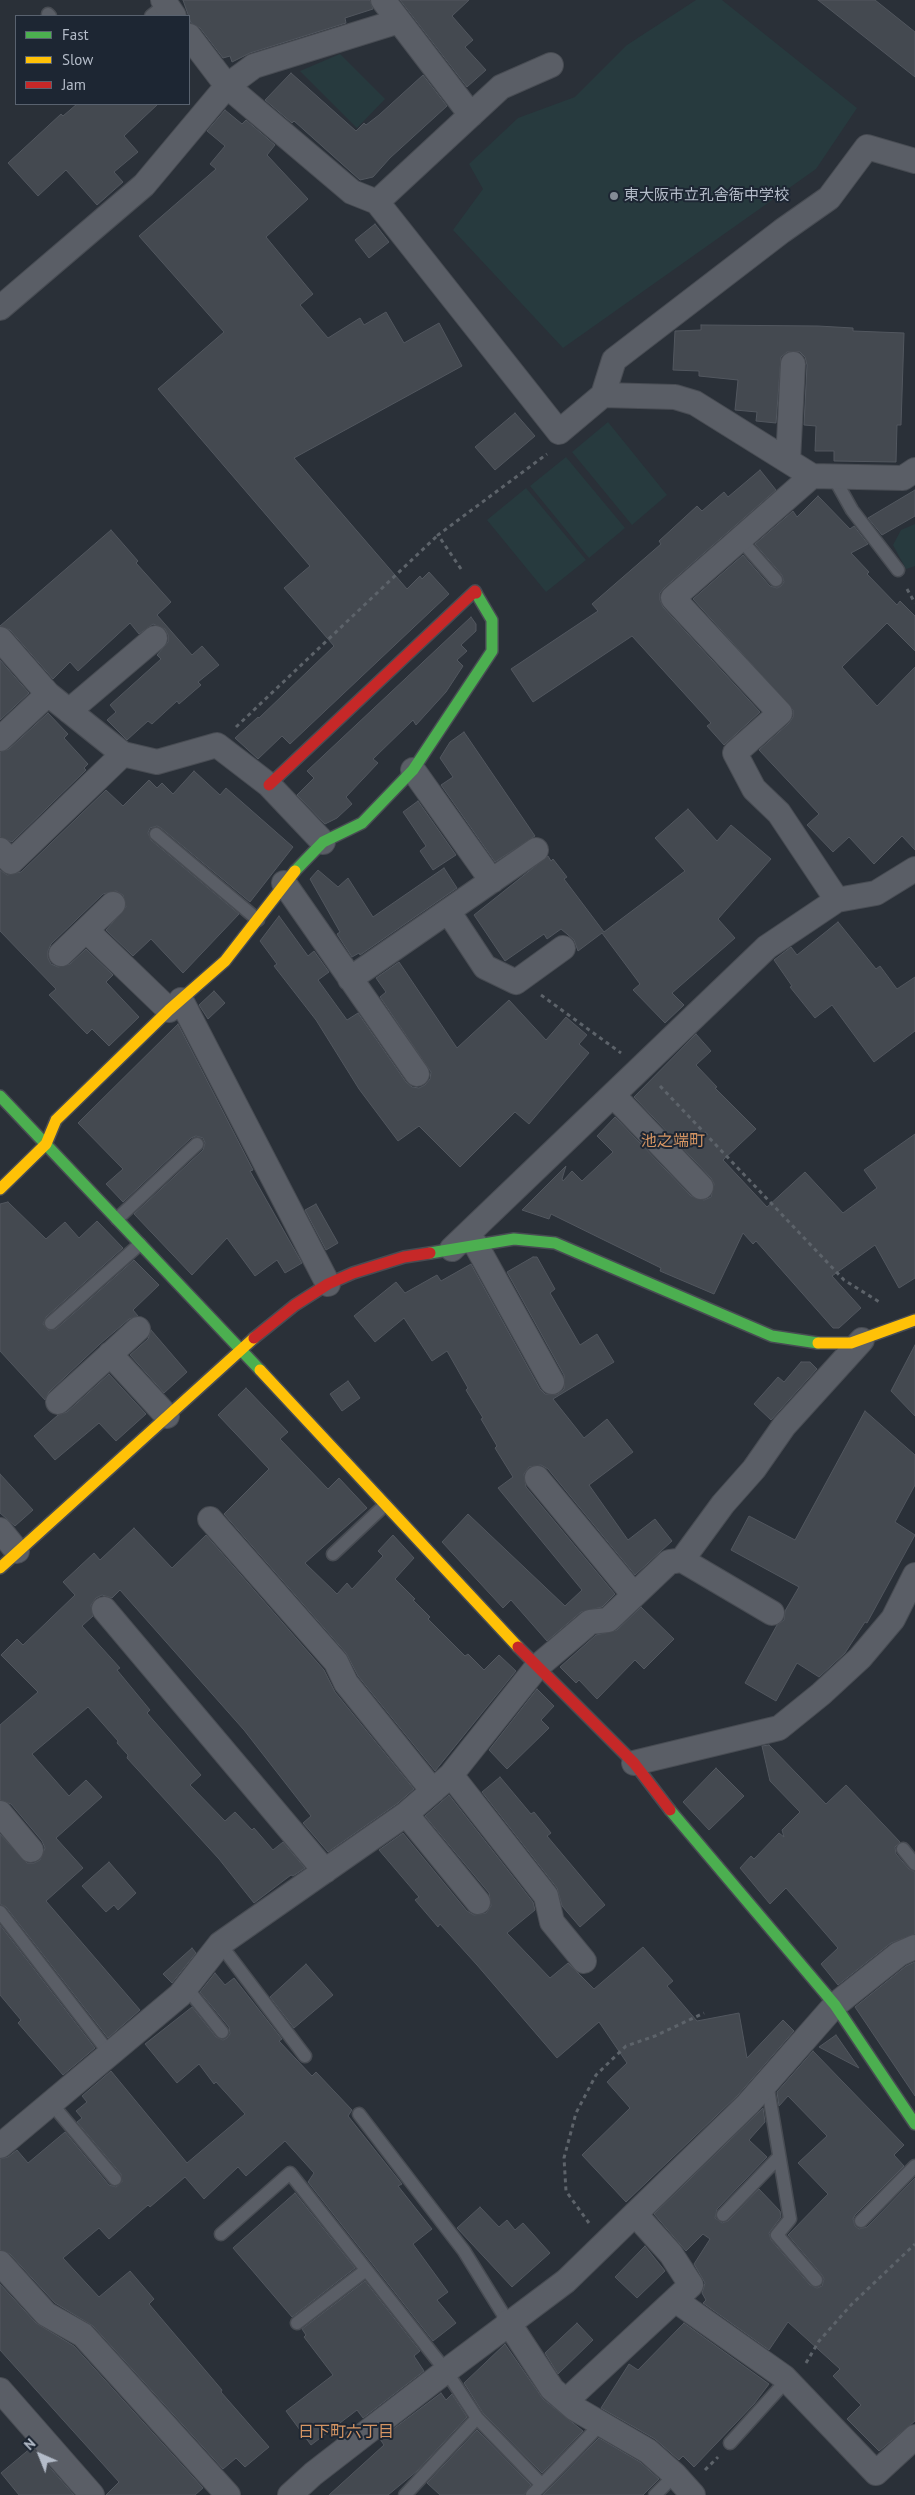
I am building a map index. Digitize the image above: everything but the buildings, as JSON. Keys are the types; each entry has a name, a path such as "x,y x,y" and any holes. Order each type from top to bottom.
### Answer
{"street":[{"path":"383,0 471,115"},
{"path":"0,308 144,185 227,86 254,66 399,21"},
{"path":"190,37 227,86 352,192 377,202 559,432 603,395 614,360 782,231 829,198 866,147 915,161"},
{"path":"377,202 501,87 550,65"},
{"path":"788,462 794,364"},
{"path":"603,395 675,398 695,403 788,462 823,476 903,478 915,471 915,464"},
{"path":"823,476 740,540 673,598 780,713 735,753 754,789 778,813 837,900"},
{"path":"0,1189 46,1144 56,1120 175,1005 225,961 284,884 324,842 362,823 413,770 492,651 492,620 475,590 269,785"},
{"path":"69,711 155,638"},
{"path":"0,639 48,694 123,754 157,762 217,745 269,785 324,842"},
{"path":"0,738 48,694"},
{"path":"0,850 11,862 123,754"},
{"path":"413,770 492,881"},
{"path":"350,978 536,850"},
{"path":"452,1249 767,947 837,900 876,893 915,869"},
{"path":"284,884 417,1074"},
{"path":"61,954 113,904"},
{"path":"448,911 485,967 516,982 564,948"},
{"path":"86,930 175,1005 328,1284"},
{"path":"613,1095 701,1187"},
{"path":"0,1096 240,1349 537,1667 634,1763 648,1784 835,2005 915,2124"},
{"path":"0,1568 240,1349 295,1305 328,1284 354,1273 404,1257 514,1239 555,1243 772,1336 823,1344 851,1343 910,1322"},
{"path":"476,1244 552,1382"},
{"path":"58,1402 138,1329"},
{"path":"682,1560 784,1426 862,1340"},
{"path":"110,1354 167,1416"},
{"path":"537,1478 634,1595"},
{"path":"210,1519 336,1662 346,1683 433,1790"},
{"path":"0,1530 17,1551"},
{"path":"0,2146 180,1995 220,1944 406,1814 451,1774 537,1667 590,1622 608,1620 669,1562 682,1560 772,1612"},
{"path":"634,1763 779,1728 821,1694 860,1658 892,1619 915,1575"},
{"path":"104,1609 325,1871"},
{"path":"451,1774 546,1896 552,1922 584,1961"},
{"path":"0,1813 31,1850"},
{"path":"406,1814 478,1902"},
{"path":"290,2495 313,2474 508,2322 566,2281 748,2104 835,2005 899,1954 915,1947"},
{"path":"566,2401 691,2285 671,2254 635,2214"},
{"path":"0,2263 46,2314 83,2335 228,2495"},
{"path":"674,2300 790,2383 876,2473 915,2437"},
{"path":"508,2322 552,2388 566,2401 574,2408 648,2451 685,2486"},
{"path":"0,2390 92,2495"}],"lane":[{"path":"823,476 898,570"},
{"path":"740,540 776,580"},
{"path":"156,834 258,920"},
{"path":"117,1219 197,1144"},
{"path":"51,1324 140,1244"},
{"path":"333,1554 385,1505"},
{"path":"903,1849 915,1864"},
{"path":"0,1912 110,2054"},
{"path":"220,1944 305,2056"},
{"path":"186,1987 222,2032"},
{"path":"767,2083 790,2219 777,2235 816,2280"},
{"path":"51,2103 115,2178"},
{"path":"359,2114 464,2251 508,2322"},
{"path":"723,2215 779,2157"},
{"path":"861,2221 915,2166"},
{"path":"221,2234 290,2173 446,2371 477,2418 542,2485"},
{"path":"297,2323 366,2270"},
{"path":"730,2443 790,2383"},
{"path":"405,2495 477,2418"},
{"path":"532,2495 601,2424"},
{"path":"655,2495 685,2486"}],"path":[{"path":"217,745 438,535 557,447 559,432"},
{"path":"438,535 475,590"},
{"path":"516,982 552,1002 642,1067 844,1280 910,1322"},
{"path":"604,2244 566,2191 564,2158 576,2113 596,2076 626,2046 655,2036 704,2013"},
{"path":"790,2383 819,2341 851,2305 915,2244"},
{"path":"685,2486 730,2443"}],"green space":[{"name":"東大阪市立孔舎衙中学校","path":"696,0 722,0 857,108 816,169 563,348 453,230 483,189 469,164 518,118 575,97 627,45"},
{"path":"340,54 385,99 357,128 300,71"},
{"path":"608,422 667,495 632,525 572,452"},
{"path":"566,457 625,528 589,558 530,486"},
{"path":"526,488 586,560 546,592 487,520"},
{"path":"915,524 915,566 906,569 893,545 901,530"}],"traffic: fast":[{"path":"295,871 323,842 362,823 413,770 492,651 492,620 476,593"},
{"path":"0,1096 260,1370"},
{"path":"430,1253 514,1239 555,1243 772,1336 818,1343"},
{"path":"670,1810 835,2005 915,2124"}],"traffic: slow":[{"path":"0,1189 46,1144 56,1120 169,1010 225,961 295,871"},
{"path":"818,1343 851,1343 915,1320"},
{"path":"0,1568 254,1338"},
{"path":"260,1370 518,1647"}],"traffic: jam":[{"path":"269,785 475,591 476,593"},
{"path":"254,1338 295,1305 328,1284 353,1273 404,1257 430,1253"},
{"path":"518,1647 634,1763 670,1810"}],"place":[{"name":"東大阪市立孔舎衙中学校","path":"614,196"}],"district":[{"name":"池之端町","path":"673,1141"},
{"name":"日下町六丁目","path":"346,2432"}]}
